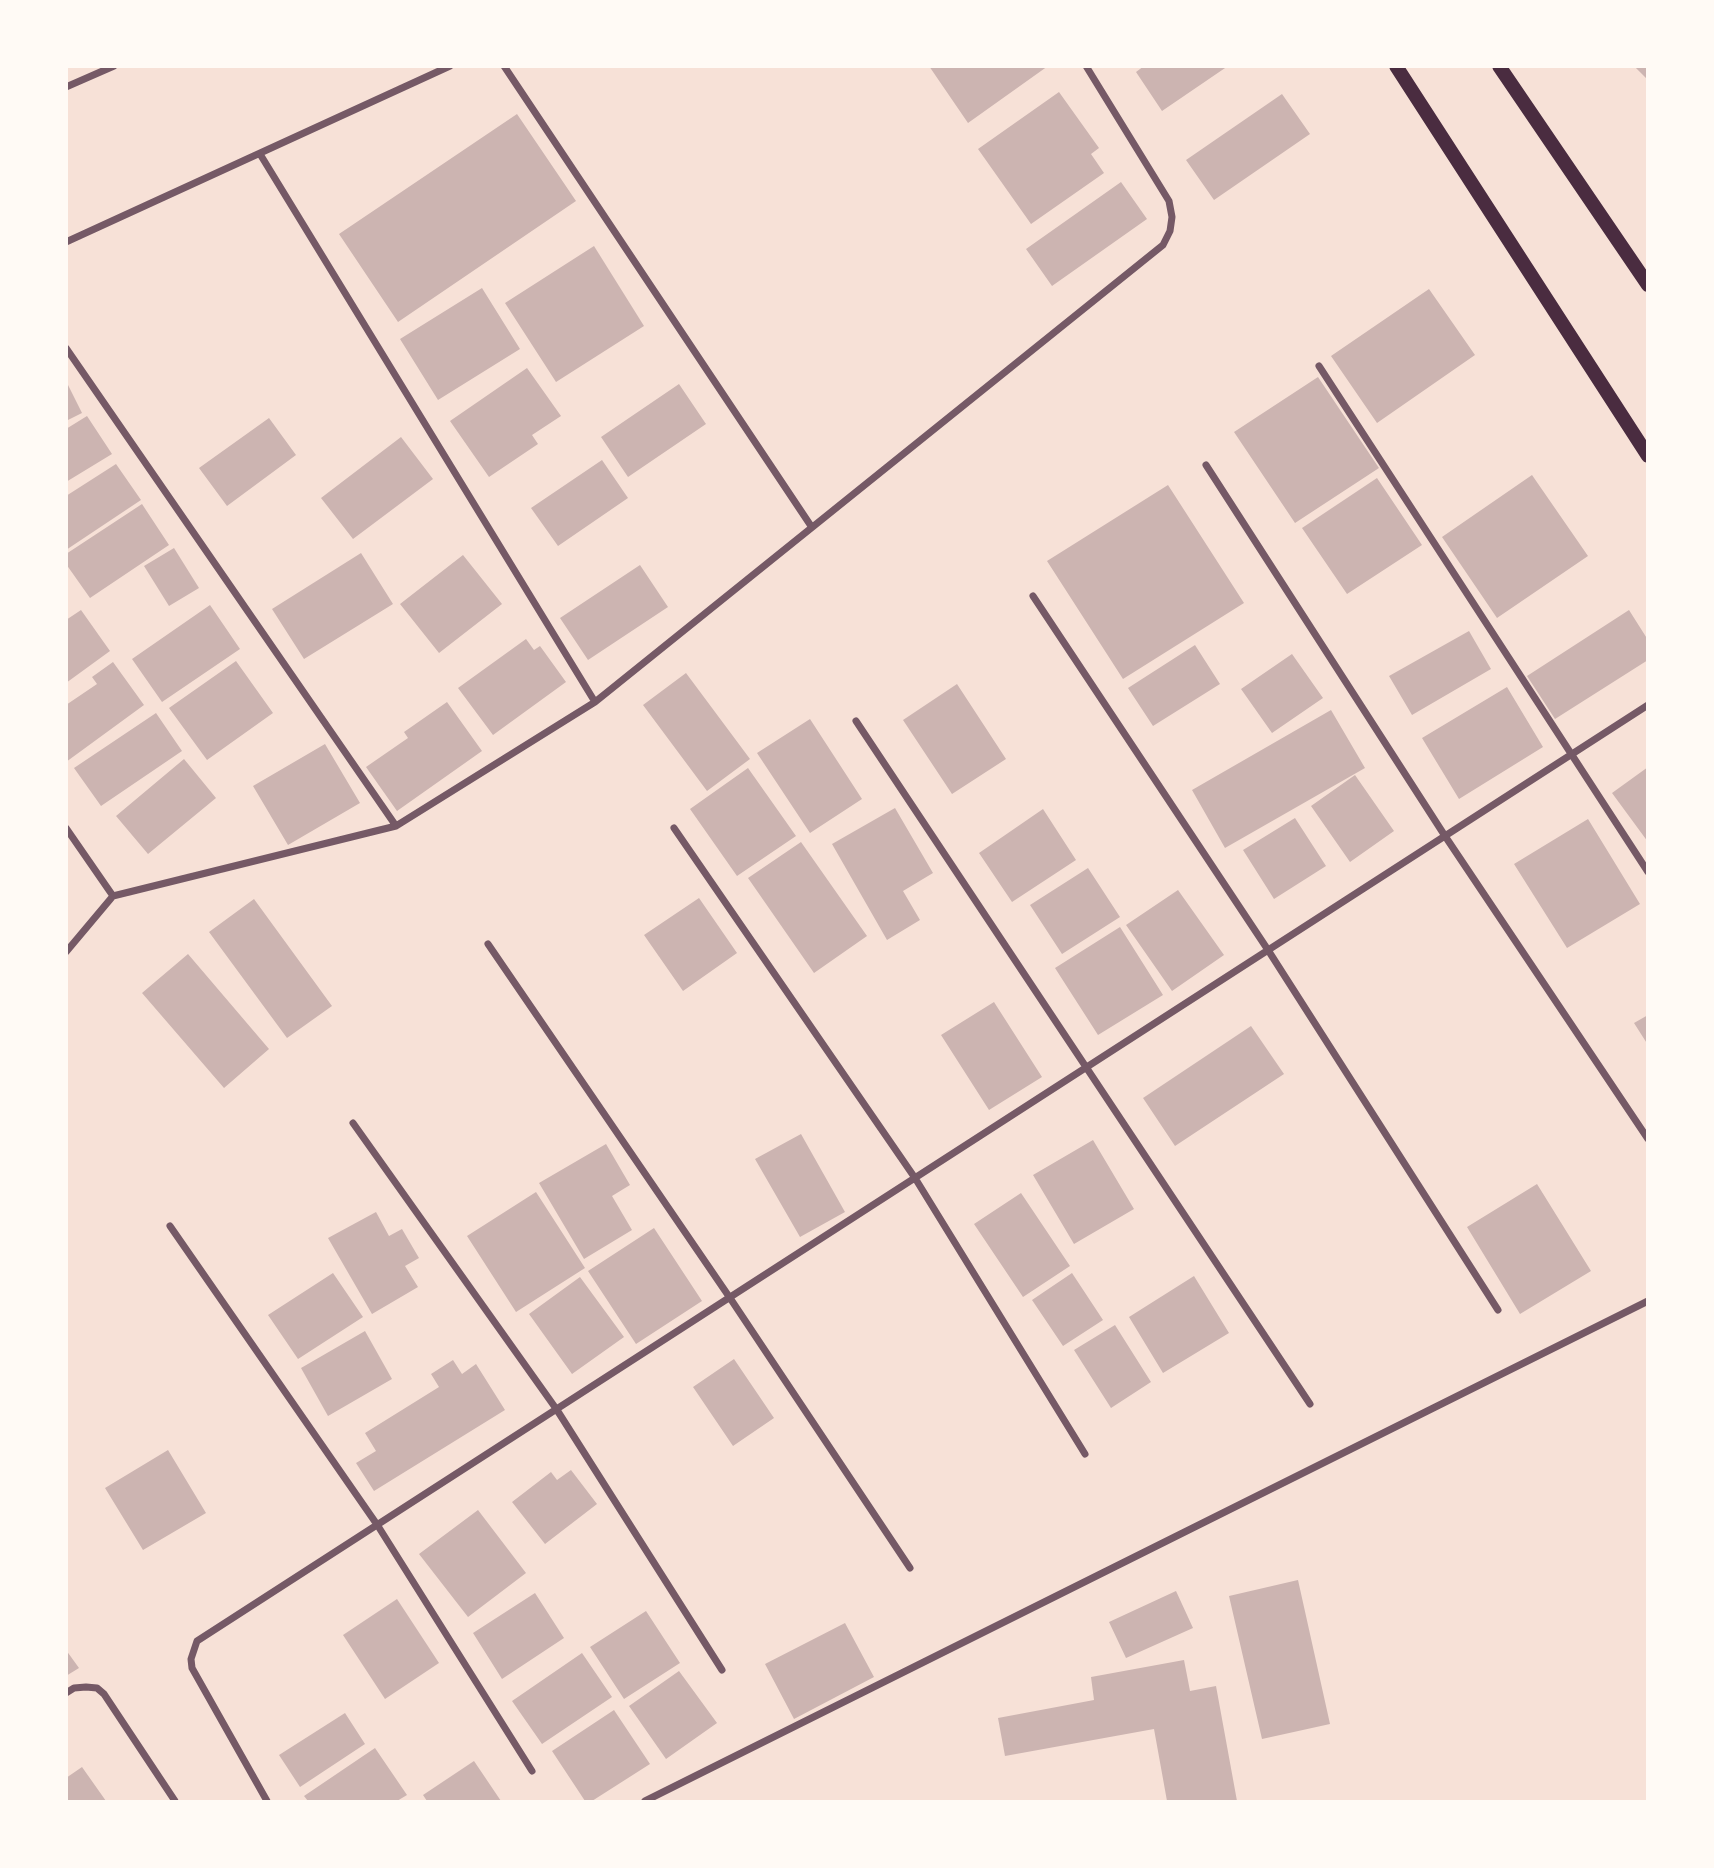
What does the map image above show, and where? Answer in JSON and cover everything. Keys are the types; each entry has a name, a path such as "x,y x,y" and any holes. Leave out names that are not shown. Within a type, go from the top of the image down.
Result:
{"main road":[{"path":"1396,66 1647,456"},
{"path":"1499,66 1647,285"}],"street":[{"path":"66,87 114,66"},
{"path":"66,242 450,66"},
{"path":"504,66 811,526"},
{"path":"66,952 113,896 396,826 595,702 1163,245 1170,231 1169,201 1086,66"},
{"path":"260,153 595,702"},
{"path":"66,348 396,826"},
{"path":"1319,366 1647,872"},
{"path":"1206,465 1647,1139"},
{"path":"1033,596 1268,950 1499,1310"},
{"path":"267,1801 192,1668 192,1651 197,1642 1647,705"},
{"path":"856,721 1310,1404"},
{"path":"66,828 113,896"},
{"path":"674,828 915,1178 1085,1454"},
{"path":"488,944 730,1298 910,1568"},
{"path":"353,1123 557,1410 722,1670"},
{"path":"170,1226 378,1525 532,1771"},
{"path":"645,1801 1647,1301"},
{"path":"66,1693 74,1688 86,1687 97,1688 104,1694 176,1801"}],"building":[{"path":"929,66 1048,66 968,123"},
{"path":"1144,66 1228,66 1162,111 1136,72"},
{"path":"1634,66 1648,66 1648,77 1646,78"},
{"path":"1059,92 1099,148 1091,154 1104,173 1031,224 978,149"},
{"path":"1282,94 1310,134 1214,200 1186,160"},
{"path":"517,114 576,201 398,322 339,234"},
{"path":"1121,182 1147,219 1052,286 1026,249"},
{"path":"594,246 644,326 556,382 505,303"},
{"path":"482,288 520,349 438,400 400,339"},
{"path":"1429,289 1475,355 1377,423 1331,356"},
{"path":"527,368 561,416 532,435 538,444 489,477 450,421"},
{"path":"1318,377 1379,468 1295,523 1234,432"},
{"path":"66,381 82,413 66,421"},
{"path":"679,384 706,424 628,477 601,437"},
{"path":"87,416 112,454 66,482 66,429"},
{"path":"269,418 296,455 227,506 199,468"},
{"path":"401,437 433,479 353,539 321,498"},
{"path":"602,460 628,498 558,546 531,508"},
{"path":"116,464 141,500 66,550 66,496"},
{"path":"1532,475 1588,556 1497,618 1442,537"},
{"path":"1377,478 1422,545 1347,594 1302,528"},
{"path":"1168,485 1244,603 1123,679 1047,561"},
{"path":"142,504 169,545 90,598 66,564 66,554"},
{"path":"174,548 199,588 169,606 144,566"},
{"path":"361,553 393,604 304,659 272,609"},
{"path":"463,555 502,604 439,653 400,604"},
{"path":"640,565 668,607 588,660 560,618"},
{"path":"210,605 240,649 162,702 132,659"},
{"path":"81,610 110,651 66,683 66,620"},
{"path":"1629,610 1648,640 1648,660 1555,719 1527,676"},
{"path":"1469,631 1491,669 1412,715 1389,676"},
{"path":"526,639 534,650 540,646 566,682 493,735 458,688"},
{"path":"1195,645 1220,684 1153,726 1128,688"},
{"path":"1292,654 1323,698 1272,733 1241,689"},
{"path":"236,661 273,713 207,760 169,708"},
{"path":"113,662 144,705 66,762 66,705 97,684 92,677"},
{"path":"686,673 750,759 707,791 643,705"},
{"path":"957,684 1006,759 952,794 903,720"},
{"path":"1507,687 1543,747 1459,799 1422,738"},
{"path":"447,702 482,751 397,811 366,767 408,738 404,732"},
{"path":"1331,710 1365,768 1225,848 1192,790"},
{"path":"156,713 182,751 101,806 74,768"},
{"path":"810,719 862,799 810,833 757,753"},
{"path":"325,744 360,803 288,845 253,786"},
{"path":"184,759 216,798 148,854 116,816"},
{"path":"1648,767 1648,842 1612,793"},
{"path":"748,768 796,836 737,876 690,809"},
{"path":"1355,775 1394,831 1350,862 1311,806"},
{"path":"895,808 933,873 903,891 920,920 887,940 832,844"},
{"path":"1043,809 1076,860 1012,902 979,853"},
{"path":"1295,818 1326,866 1274,899 1243,850"},
{"path":"1588,819 1640,904 1567,948 1514,864"},
{"path":"801,842 867,936 814,973 748,878"},
{"path":"1088,868 1120,917 1062,954 1030,905"},
{"path":"1178,890 1224,955 1172,991 1126,925"},
{"path":"699,898 737,953 683,991 644,935"},
{"path":"254,899 332,1006 287,1038 209,932"},
{"path":"1120,927 1163,995 1098,1035 1055,968"},
{"path":"188,954 269,1049 224,1088 142,993"},
{"path":"994,1002 1042,1077 989,1110 941,1035"},
{"path":"1648,1015 1648,1045 1634,1023"},
{"path":"1251,1026 1284,1074 1175,1146 1143,1098"},
{"path":"801,1134 845,1212 800,1237 755,1159"},
{"path":"1093,1140 1134,1209 1074,1244 1033,1175"},
{"path":"606,1144 630,1185 612,1196 632,1230 584,1259 539,1183"},
{"path":"1537,1184 1591,1271 1520,1314 1467,1227"},
{"path":"536,1192 585,1268 516,1312 467,1236"},
{"path":"1021,1193 1070,1266 1023,1297 974,1224"},
{"path":"376,1212 389,1236 402,1229 419,1258 405,1266 418,1287 372,1314 328,1238"},
{"path":"654,1228 702,1301 636,1344 588,1271"},
{"path":"333,1273 363,1317 298,1359 268,1315"},
{"path":"1072,1273 1103,1320 1063,1346 1032,1300"},
{"path":"1194,1276 1229,1333 1163,1373 1129,1317"},
{"path":"580,1277 624,1337 572,1374 529,1314"},
{"path":"1115,1325 1151,1382 1111,1408 1074,1350"},
{"path":"365,1331 392,1379 328,1416 301,1368"},
{"path":"734,1359 774,1418 733,1446 693,1387"},
{"path":"453,1360 462,1374 476,1364 505,1410 374,1491 356,1463 376,1451 365,1433 439,1387 431,1374"},
{"path":"168,1450 206,1513 143,1550 105,1488"},
{"path":"571,1470 597,1504 545,1544 512,1502 551,1472 557,1480"},
{"path":"478,1510 526,1573 468,1617 419,1554"},
{"path":"1298,1580 1330,1724 1262,1739 1229,1596"},
{"path":"1176,1591 1193,1628 1126,1658 1109,1622"},
{"path":"535,1593 564,1638 502,1679 473,1633"},
{"path":"397,1599 439,1663 385,1699 343,1635"},
{"path":"646,1611 680,1663 624,1699 590,1647"},
{"path":"845,1623 874,1677 794,1719 765,1664"},
{"path":"66,1650 79,1668 66,1676"},
{"path":"582,1653 612,1697 542,1744 512,1701"},
{"path":"1184,1660 1190,1691 1216,1686 1237,1801 1167,1801 1154,1729 1005,1756 998,1718 1094,1700 1091,1677"},
{"path":"679,1671 717,1723 666,1759 629,1706"},
{"path":"614,1710 650,1764 592,1801 585,1801 552,1751"},
{"path":"345,1713 365,1744 300,1787 279,1755"},
{"path":"375,1748 407,1795 397,1801 308,1801 304,1796"},
{"path":"474,1761 501,1801 427,1801 423,1795"},
{"path":"82,1767 106,1801 66,1801 66,1778"}]}
